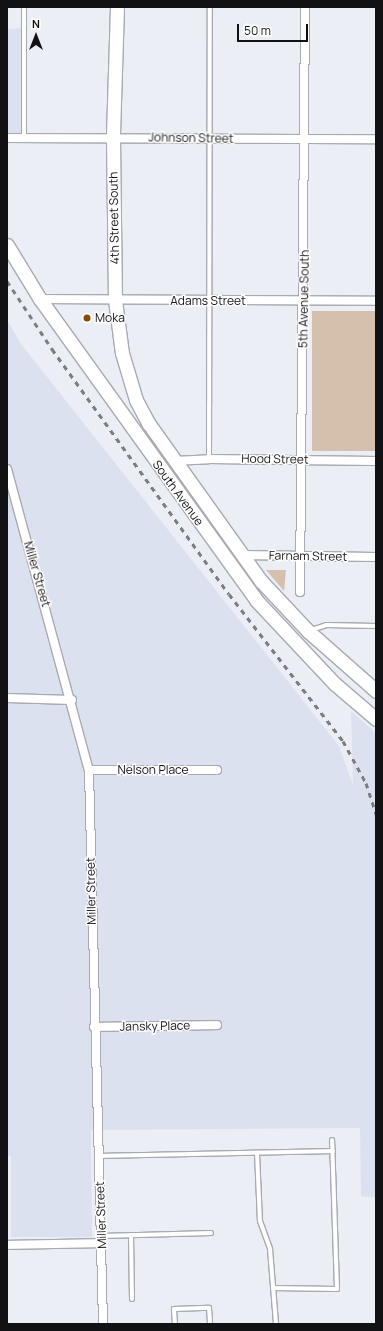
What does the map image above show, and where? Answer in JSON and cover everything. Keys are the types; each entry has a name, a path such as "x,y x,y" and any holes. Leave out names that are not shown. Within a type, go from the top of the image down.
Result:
{"highway":[{"name":"4th Street South","path":"117,7 113,136 115,300 127,374 149,424"},
{"name":"South Avenue","path":"7,245 40,299 256,600 335,684 376,719"},
{"name":"South Avenue","path":"149,424 240,556 308,631 376,691"}],"street":[{"name":"5th Avenue South","path":"300,592 300,460 304,301 305,7"},
{"name":"Johnson Street","path":"7,138 113,136 304,140 376,139"},
{"name":"Adams Street","path":"40,299 376,301"},
{"name":"Hood Street","path":"174,461 209,459 376,461"},
{"name":"Miller Street","path":"7,469 72,700 89,770 94,1027 102,1240 103,1324"},
{"name":"Farnam Street","path":"240,556 376,557"},
{"path":"7,698 72,700"},
{"name":"Nelson Place","path":"89,770 217,770"},
{"name":"Jansky Place","path":"94,1027 216,1025"},
{"path":"7,1245 102,1240"}],"lane":[{"path":"24,7 24,138"},
{"path":"209,459 210,301 208,138 210,7"},
{"path":"308,631 326,625 376,626"},
{"path":"273,1288 337,1289 332,1140"},
{"path":"99,1156 333,1151"},
{"path":"257,1153 260,1221 270,1249 276,1324"},
{"path":"102,1240 131,1235 211,1233"},
{"path":"131,1235 132,1300"},
{"path":"175,1324 174,1309 209,1308 210,1324"}],"shaded area":[{"path":"24,28 24,138 7,138 7,29"},
{"path":"312,311 376,311 376,451 312,451"},
{"path":"7,320 21,344 339,746 353,785 351,711 376,733 376,1198 361,1196 360,1128 91,1130 92,1237 11,1237 11,1156 7,1156"},
{"path":"266,570 286,570 284,591"}],"railway":[{"path":"7,281 52,349 229,594 343,741 366,783 376,814"}],"place":[{"name":"Moka","path":"87,318"}]}
